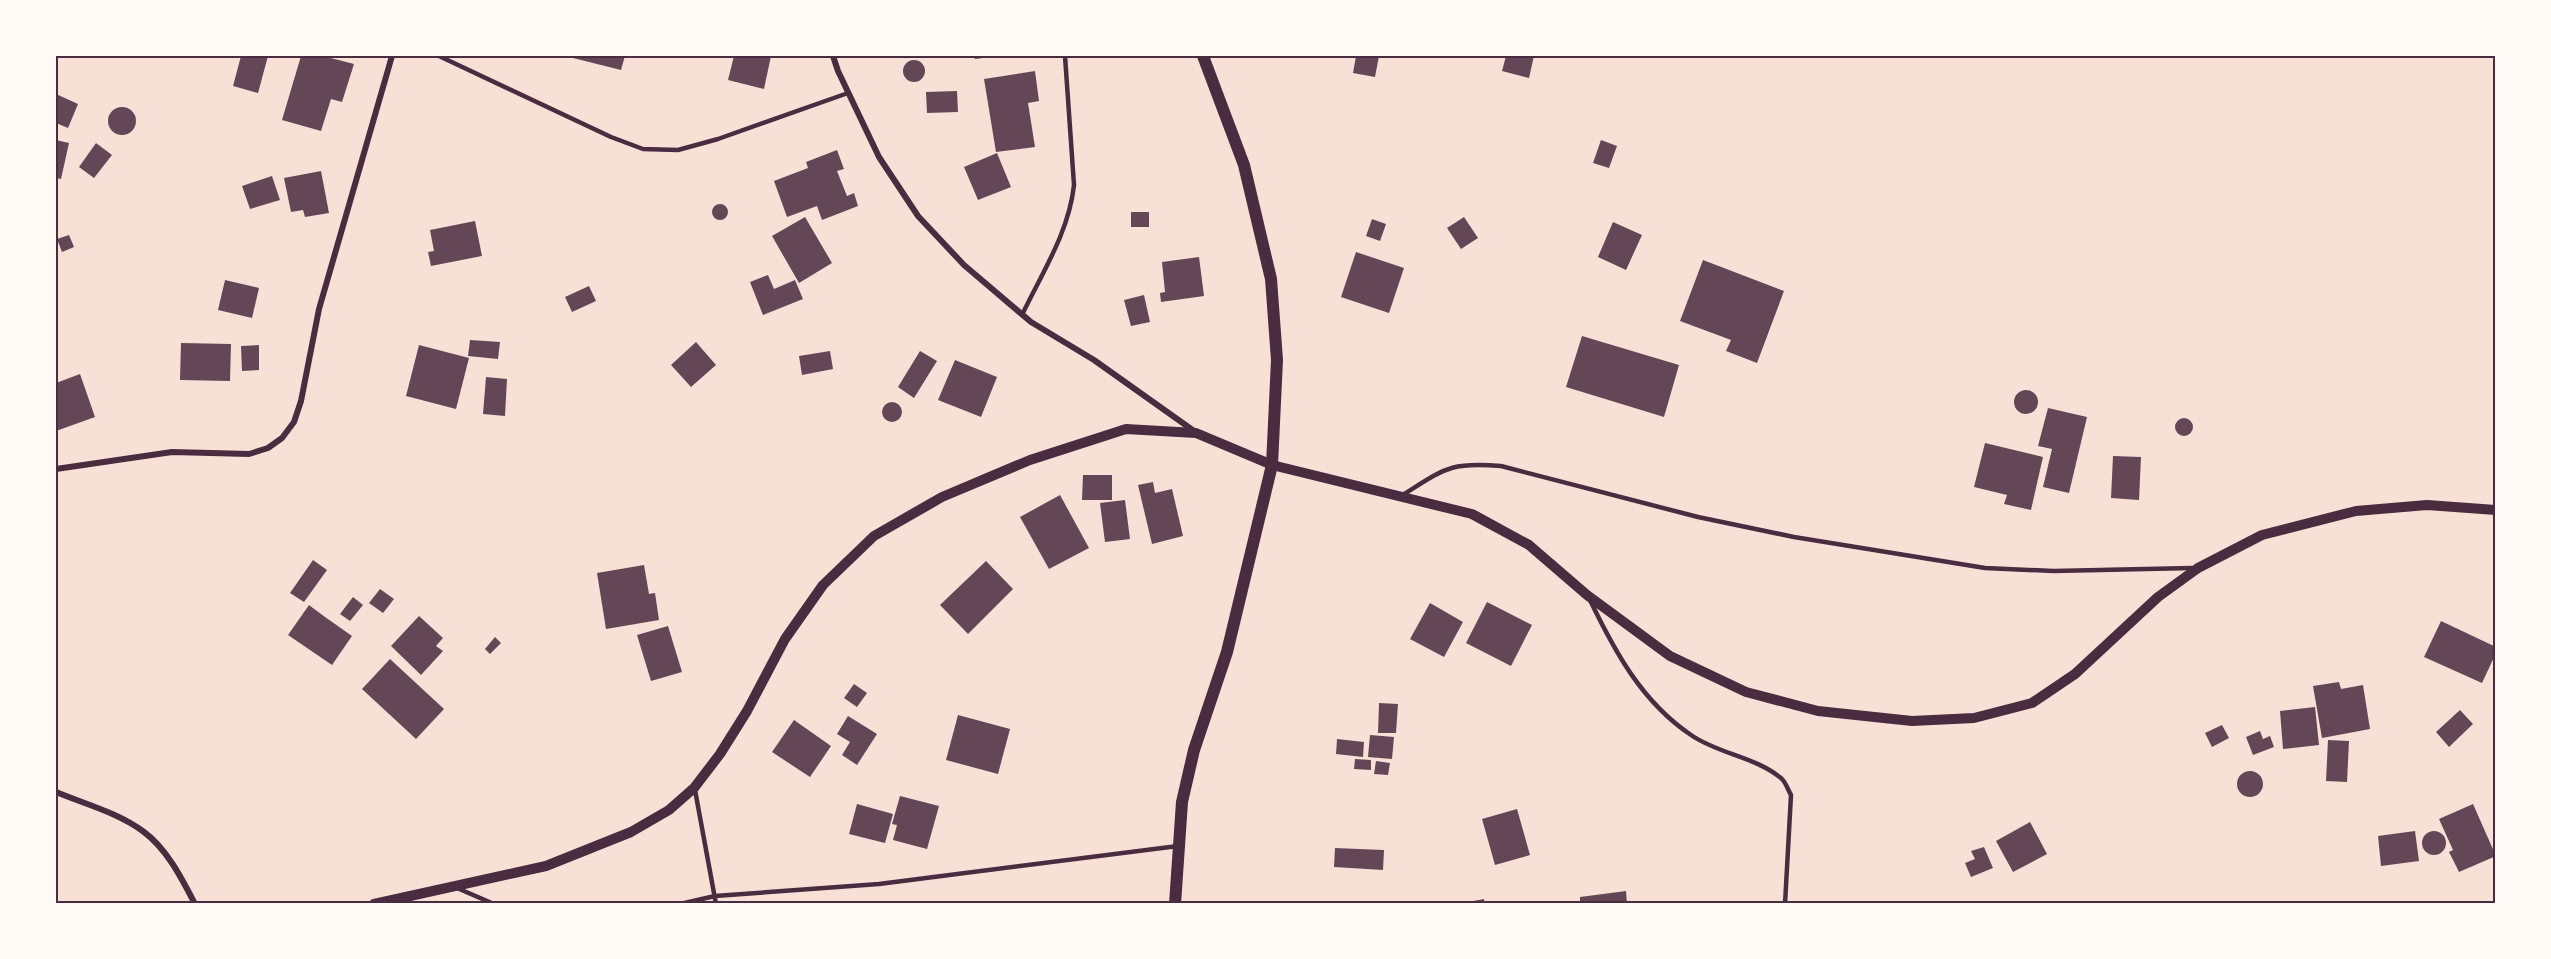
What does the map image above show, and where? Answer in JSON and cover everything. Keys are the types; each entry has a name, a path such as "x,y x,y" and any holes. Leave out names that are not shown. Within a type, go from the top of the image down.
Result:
{"main road":[{"path":"1175,903 1182,802 1194,750 1227,652 1272,465 1277,360 1271,279 1244,165 1203,56"}],"street":[{"path":"56,469 172,452 249,454 268,448 282,438 294,422 301,401 319,309 392,56"},
{"path":"833,56 879,157 918,216 964,265 1022,315 1094,360 1196,433 1272,465 1472,514 1530,545 1587,595 1670,656 1746,692 1818,711 1912,721 1974,718 2032,703 2040,698 2075,674 2158,597 2198,568 2262,535 2356,511 2427,506 2496,510"},
{"path":"374,903 546,866 631,832 669,810 694,788 720,754 747,711 785,639 824,585 874,536 953,492 1030,460 1126,429 1196,433"},
{"path":"56,792 114,816 145,833 166,856 195,903"}],"lane":[{"path":"439,56 611,137 643,149 678,150 848,93"},
{"path":"1022,315 1064,230 1072,205 1074,185 1065,56"},
{"path":"1402,496 1447,468 1469,464 1501,466 1698,517 1784,535 1985,568 2054,572 2198,568"},
{"path":"1587,595 1609,640 1631,676 1659,710 1692,736 1767,769 1783,780 1791,795 1785,903"},
{"path":"694,788 716,903"},
{"path":"680,903 715,896 879,884 1178,846"},
{"path":"454,887 494,903"}],"building":[{"path":"241,56 268,56 258,93 233,86"},
{"path":"301,56 323,56 354,64 342,102 331,99 321,131 282,120"},
{"path":"574,56 625,56 621,70 573,58"},
{"path":"734,56 771,56 764,89 728,80"},
{"path":"974,56 992,56 992,57 975,59"},
{"path":"1356,56 1379,56 1375,77 1353,73"},
{"path":"1506,56 1534,56 1529,78 1502,71"},
{"path":"910,60 918,60 925,67 925,75 918,82 910,82 903,75 903,67"},
{"path":"1035,71 1039,101 1028,103 1035,147 996,152 984,79"},
{"path":"957,91 958,112 927,113 926,92"},
{"path":"56,94 78,104 68,128 56,123"},
{"path":"122,107 132,111 136,121 132,131 122,135 112,131 108,121 112,111"},
{"path":"56,140 69,143 61,179 56,178"},
{"path":"1601,140 1617,146 1609,168 1593,163"},
{"path":"96,143 112,155 94,178 79,167"},
{"path":"837,150 844,169 837,171 847,196 854,193 858,206 822,220 817,206 787,217 774,181 808,168 806,162"},
{"path":"997,153 1011,187 978,200 964,167"},
{"path":"321,171 329,213 305,217 303,210 291,212 284,178"},
{"path":"272,176 280,200 250,209 242,186"},
{"path":"720,204 726,206 728,212 726,218 720,220 714,218 712,212 714,206"},
{"path":"1131,212 1149,212 1149,227 1131,227"},
{"path":"805,217 832,263 799,283 772,236"},
{"path":"1464,217 1478,238 1461,249 1447,228"},
{"path":"1372,219 1386,224 1380,241 1366,236"},
{"path":"475,221 482,256 431,266 428,252 434,251 430,230"},
{"path":"1613,222 1642,235 1626,270 1598,257"},
{"path":"69,235 74,247 62,252 57,239"},
{"path":"1356,252 1404,268 1389,313 1341,297"},
{"path":"1199,257 1204,296 1161,302 1160,293 1165,292 1162,262"},
{"path":"1703,260 1784,291 1757,363 1726,351 1731,340 1680,321"},
{"path":"768,275 774,289 795,280 803,299 763,315 750,282"},
{"path":"225,280 259,288 252,318 218,310"},
{"path":"589,286 596,301 572,312 565,297"},
{"path":"1144,295 1150,322 1131,326 1124,300"},
{"path":"1582,336 1679,365 1664,417 1566,387"},
{"path":"470,340 500,342 498,359 468,356"},
{"path":"696,342 716,365 691,387 671,365"},
{"path":"181,343 231,344 230,381 180,380"},
{"path":"259,345 259,370 242,371 241,346"},
{"path":"419,345 469,358 456,409 406,396"},
{"path":"830,351 833,369 802,375 799,356"},
{"path":"920,351 937,361 914,398 898,387"},
{"path":"955,360 997,377 981,417 938,400"},
{"path":"80,374 95,417 56,431 56,383"},
{"path":"486,377 507,379 505,416 483,414"},
{"path":"2026,390 2031,391 2037,397 2037,407 2031,413 2026,414 2021,413 2015,407 2014,402 2015,397 2021,391"},
{"path":"892,402 899,405 902,412 899,419 892,422 885,419 882,412 885,405"},
{"path":"2048,408 2087,417 2069,493 2043,487 2052,449 2038,446"},
{"path":"2180,418 2188,418 2193,423 2191,434 2180,436 2175,431 2175,423"},
{"path":"1985,443 2043,457 2031,510 2004,504 2007,495 1974,487"},
{"path":"2113,456 2141,457 2139,500 2111,498"},
{"path":"1083,475 1112,475 1112,500 1082,500"},
{"path":"1153,482 1155,493 1172,489 1183,536 1152,544 1138,485"},
{"path":"1060,495 1089,548 1049,569 1020,517"},
{"path":"1125,500 1130,539 1105,542 1100,503"},
{"path":"313,560 327,570 304,602 290,593"},
{"path":"986,561 1013,589 968,634 940,605"},
{"path":"644,565 649,594 655,593 659,620 606,629 597,573"},
{"path":"380,589 394,599 383,613 369,603"},
{"path":"353,597 363,605 350,621 340,614"},
{"path":"1487,602 1532,625 1511,666 1466,643"},
{"path":"1430,603 1463,622 1444,657 1410,639"},
{"path":"309,605 352,636 332,665 288,635"},
{"path":"419,616 443,638 436,646 443,651 421,675 391,646"},
{"path":"2441,621 2496,647 2496,653 2482,683 2424,657"},
{"path":"668,626 682,672 651,681 637,635"},
{"path":"495,637 501,643 490,654 485,649"},
{"path":"390,659 444,709 416,739 362,689"},
{"path":"2339,682 2341,689 2363,685 2370,729 2322,738 2313,686"},
{"path":"854,684 867,693 857,707 844,698"},
{"path":"1379,703 1398,704 1396,733 1378,733"},
{"path":"2315,707 2319,745 2283,749 2280,711"},
{"path":"2460,710 2473,724 2449,747 2436,732"},
{"path":"958,715 1010,729 998,774 946,760"},
{"path":"848,716 877,734 857,765 842,755 850,742 837,734"},
{"path":"794,720 831,746 810,777 772,752"},
{"path":"2222,725 2229,738 2212,747 2205,733"},
{"path":"2260,731 2263,739 2270,736 2274,747 2253,755 2246,737"},
{"path":"1370,735 1394,737 1392,759 1368,757"},
{"path":"1337,739 1364,742 1363,757 1336,754"},
{"path":"2328,740 2349,741 2347,782 2326,781"},
{"path":"1355,759 1371,760 1371,770 1354,769"},
{"path":"1376,761 1390,763 1388,775 1374,774"},
{"path":"2250,771 2259,775 2263,784 2259,793 2250,797 2241,793 2237,784 2241,775"},
{"path":"900,796 939,806 927,849 893,840 897,825 892,824"},
{"path":"857,804 893,814 885,843 849,834"},
{"path":"2473,804 2496,856 2459,872 2449,852 2453,850 2439,819"},
{"path":"1517,809 1530,855 1495,865 1482,819"},
{"path":"2030,822 2047,854 2013,872 1996,841"},
{"path":"2415,831 2419,861 2381,866 2378,836"},
{"path":"2434,831 2443,834 2446,843 2443,852 2434,855 2425,852 2422,843 2425,834"},
{"path":"1984,847 1993,868 1971,877 1965,863 1975,859 1971,851"},
{"path":"1335,848 1384,850 1383,870 1334,867"},
{"path":"1626,891 1627,904 1580,904 1580,897"},
{"path":"1484,899 1485,904 1468,904 1468,902"}]}
